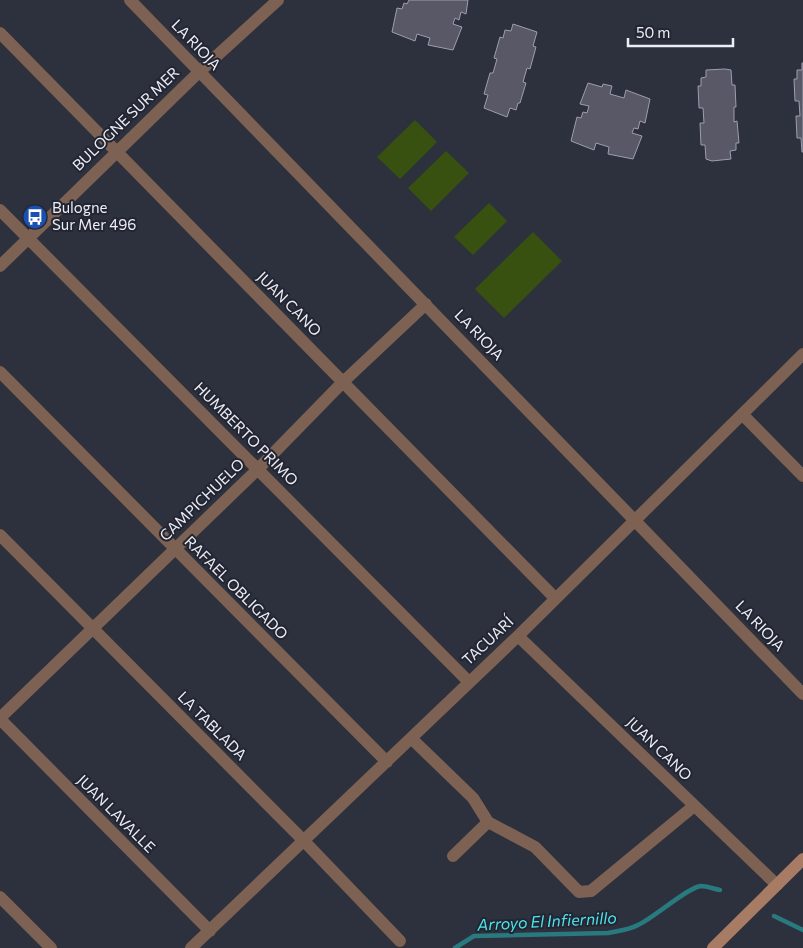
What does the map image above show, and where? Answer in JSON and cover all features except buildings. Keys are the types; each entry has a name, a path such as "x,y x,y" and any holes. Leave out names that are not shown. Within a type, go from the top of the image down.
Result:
{"main road":[{"path":"713,948 803,859"}],"street":[{"name":"LA RIOJA","path":"130,0 803,694"},
{"name":"BULOGNE SUR MER","path":"0,266 27,237 199,72 278,0"},
{"name":"JUAN CANO","path":"0,33 555,598"},
{"name":"HUMBERTO PRIMO","path":"0,210 468,681"},
{"name":"CAMPICHUELO","path":"0,718 258,469 343,382 426,304"},
{"name":"TACUARÍ","path":"191,948 303,840 412,739 468,681 518,636 803,354"},
{"name":"RAFAEL OBLIGADO","path":"0,372 387,762"},
{"path":"742,414 803,476"},
{"name":"LA TABLADA","path":"0,535 303,840 400,941"},
{"name":"JUAN CANO","path":"518,636 777,885"},
{"name":"JUAN LAVALLE","path":"0,718 210,931"},
{"path":"412,739 473,798 488,822 535,846 572,886 585,892 591,891 694,806"},
{"path":"453,856 488,822"},
{"path":"0,897 51,948"}],"green space":[{"path":"415,120 437,142 400,179 377,157"},
{"path":"446,151 469,173 431,211 408,188"},
{"path":"489,203 507,221 473,255 454,237"},
{"path":"533,232 562,261 504,318 475,289"}],"waterway":[{"name":"Arroyo El Infiernillo","path":"455,948 474,936 608,933 623,930 635,927 695,888 703,886 720,890"},
{"name":"Arroyo El Infiernillo","path":"774,916 803,930"}],"place":[{"name":"Bulogne Sur Mer 496","path":"35,217"}]}
